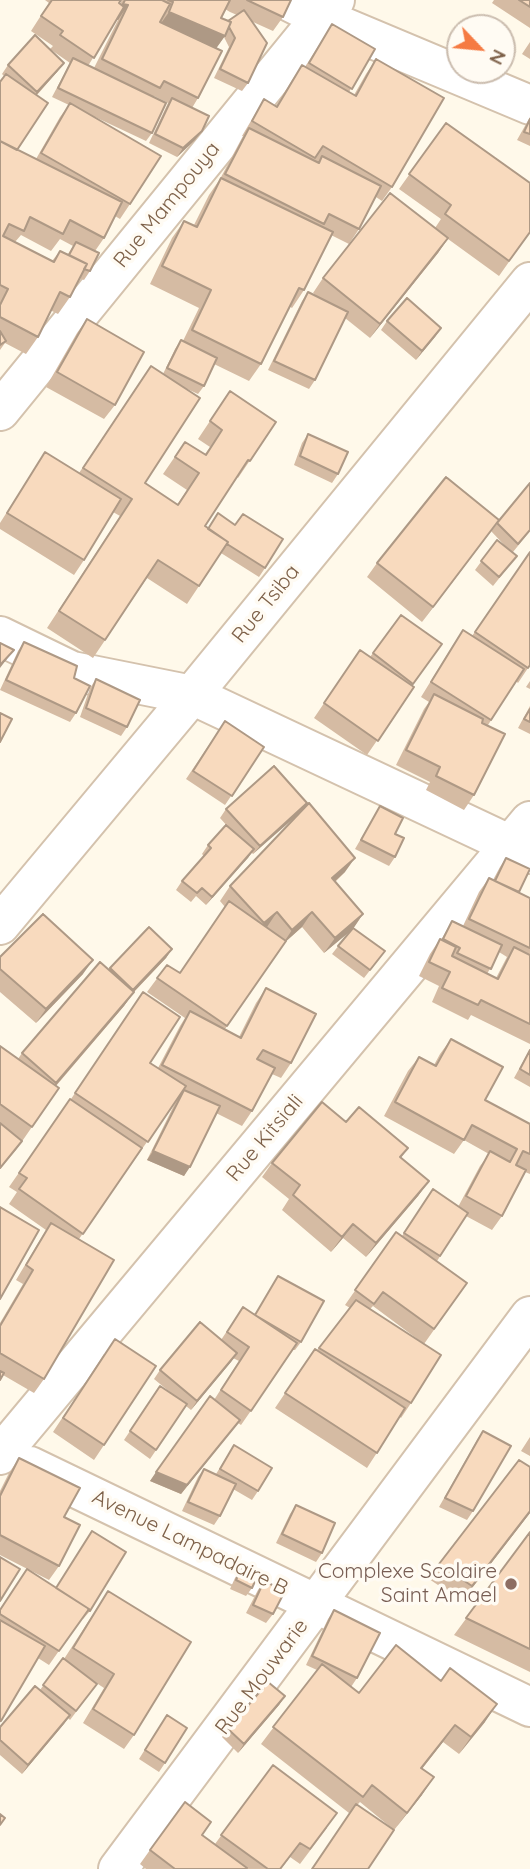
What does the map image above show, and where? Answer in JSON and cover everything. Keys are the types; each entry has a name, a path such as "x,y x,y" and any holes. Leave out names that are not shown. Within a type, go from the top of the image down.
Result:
{"street":[{"path":"286,0 327,9 530,105"},
{"name":"Rue Mampouya","path":"0,411 327,9"},
{"name":"Rue Tsiba","path":"0,925 530,282"},
{"path":"0,636 72,671 192,695 524,840"},
{"name":"Rue Kitsiali","path":"1,1453 524,840"},
{"name":"Rue Mouwarie","path":"118,1869 530,1316"},
{"name":"Avenue Lampadaire B","path":"1,1453 530,1707"}],"building":[{"path":"52,0 121,0 119,3 124,7 94,58 60,35 63,31 41,16"},
{"path":"125,0 162,0 170,4 160,22 222,51 198,98 164,81 160,88 102,59 128,5 123,4"},
{"path":"168,0 230,0 221,18 231,22 225,36 169,12 173,2"},
{"path":"247,0 291,0 283,17"},
{"path":"519,0 530,0 530,7"},
{"path":"244,10 267,43 248,83 220,69 235,38 229,27 231,22 228,21"},
{"path":"332,24 375,49 352,89 309,63"},
{"path":"35,35 64,63 37,92 8,65"},
{"path":"73,58 166,103 152,133 58,88"},
{"path":"376,59 444,98 392,187 323,146 315,158 252,121 264,99 277,107 302,65 356,96"},
{"path":"6,74 48,103 17,150 0,141 0,82"},
{"path":"172,98 209,116 202,131 183,148 155,134"},
{"path":"70,103 161,156 130,204 41,153"},
{"path":"530,119 530,134 524,132"},
{"path":"446,123 530,183 530,232 509,261 445,214 451,205 409,174"},
{"path":"249,128 319,163 322,156 381,186 359,229 329,214 324,224 225,174"},
{"path":"0,141 122,202 104,238 70,220 63,234 30,217 24,231 9,224 3,236 54,262 60,251 87,264 70,297 60,292 38,337 0,317 0,305 8,289 0,285"},
{"path":"221,178 333,232 304,290 299,288 261,364 192,330 211,290 162,266 184,221 197,227"},
{"path":"390,193 448,238 380,324 323,278"},
{"path":"76,242 99,253 90,271 84,269 87,264 69,255"},
{"path":"308,292 348,312 315,380 274,361"},
{"path":"407,298 441,328 422,351 387,321"},
{"path":"87,319 144,352 115,405 57,372"},
{"path":"0,331 6,341 0,345"},
{"path":"181,340 217,358 204,386 167,368"},
{"path":"151,366 200,398 145,483 178,505 199,473 175,457 185,442 206,455 222,430 210,421 230,391 276,422 205,526 228,542 199,586 158,560 105,640 59,611 132,499 83,468"},
{"path":"308,434 348,452 338,474 300,456"},
{"path":"45,452 121,499 84,560 7,513"},
{"path":"446,477 499,520 433,607 377,563"},
{"path":"530,483 530,530 518,544 497,523"},
{"path":"218,513 235,525 243,514 283,539 265,568 208,529"},
{"path":"497,540 517,556 499,577 481,561"},
{"path":"530,552 530,665 528,668 475,632"},
{"path":"401,615 442,644 413,684 373,653"},
{"path":"463,630 524,669 491,720 431,682"},
{"path":"24,642 77,666 74,678 90,686 76,713 6,680"},
{"path":"0,643 14,650 0,665"},
{"path":"360,650 414,687 378,741 324,703"},
{"path":"96,679 140,700 127,727 86,708"},
{"path":"434,694 483,719 482,723 505,734 474,795 436,776 440,767 406,750"},
{"path":"530,709 530,722 524,719"},
{"path":"0,713 12,719 0,742"},
{"path":"225,721 264,747 232,796 193,771"},
{"path":"274,766 307,803 260,846 226,809"},
{"path":"309,803 355,858 332,878 363,914 335,938 312,912 292,930 277,912 264,923 230,886"},
{"path":"380,806 403,818 395,834 404,838 395,857 361,840"},
{"path":"226,825 254,849 212,897 202,888 197,893 182,881 211,848 208,845"},
{"path":"506,858 530,869 519,892 495,881"},
{"path":"489,878 530,898 530,948 469,919"},
{"path":"229,901 286,941 227,1026 157,978 167,965 180,973"},
{"path":"43,914 93,960 46,1009 0,969 0,957"},
{"path":"452,921 502,945 491,969 457,953 460,948 443,939"},
{"path":"149,927 172,949 133,990 110,968"},
{"path":"353,928 385,951 370,970 338,946"},
{"path":"440,939 456,947 452,956 498,979 514,947 530,955 530,1024 481,1000 478,1005 442,988 450,972 429,962"},
{"path":"100,962 134,992 56,1083 22,1053"},
{"path":"266,988 316,1014 291,1063 263,1050 257,1059 275,1068 252,1111 162,1065 190,1011 241,1038"},
{"path":"143,992 180,1017 150,1063 186,1086 148,1142 75,1093"},
{"path":"451,1039 503,1067 485,1100 530,1124 530,1154 523,1151 516,1165 526,1170 502,1216 466,1196 490,1151 510,1162 517,1149 472,1125 464,1140 395,1102 419,1057 436,1066"},
{"path":"0,1046 59,1088 32,1127 0,1104"},
{"path":"530,1050 530,1075 520,1069"},
{"path":"184,1090 220,1106 190,1167 153,1151"},
{"path":"70,1099 142,1148 83,1234 19,1189 27,1178 19,1173"},
{"path":"322,1102 346,1122 359,1107 408,1148 400,1157 429,1181 376,1243 353,1224 342,1237 293,1195 300,1185 272,1163"},
{"path":"0,1123 22,1141 0,1168"},
{"path":"433,1189 468,1213 440,1256 404,1233"},
{"path":"0,1207 39,1230 0,1299"},
{"path":"51,1223 114,1260 44,1379 0,1353 0,1326 33,1270 26,1265"},
{"path":"396,1232 467,1283 434,1329 383,1292 374,1304 355,1290"},
{"path":"278,1276 324,1301 301,1342 255,1315"},
{"path":"356,1300 441,1355 411,1403 319,1348"},
{"path":"243,1307 297,1343 251,1411 221,1390 249,1347 227,1332"},
{"path":"200,1322 237,1353 197,1401 160,1370"},
{"path":"115,1339 156,1366 104,1445 63,1418"},
{"path":"315,1349 405,1408 377,1453 285,1393"},
{"path":"160,1386 187,1404 156,1450 130,1431"},
{"path":"210,1396 240,1420 187,1485 156,1472"},
{"path":"483,1431 511,1446 473,1511 445,1498"},
{"path":"234,1445 272,1468 258,1491 220,1469"},
{"path":"19,1458 80,1488 64,1517 80,1525 59,1566 0,1535 0,1496"},
{"path":"519,1460 530,1467 530,1511 472,1586 439,1564"},
{"path":"204,1469 236,1484 220,1516 188,1502"},
{"path":"296,1505 335,1523 322,1553 282,1534"},
{"path":"92,1531 126,1552 90,1611 56,1588"},
{"name":"Complexe Scolaire Saint Amael","path":"530,1532 530,1649 466,1618"},
{"path":"0,1557 20,1569 0,1601"},
{"path":"27,1569 89,1609 59,1651 0,1614"},
{"path":"241,1569 257,1577 252,1588 236,1580"},
{"path":"264,1581 285,1591 273,1614 253,1605"},
{"path":"108,1591 191,1642 134,1735 93,1709 114,1674 73,1648"},
{"path":"334,1610 380,1633 357,1678 312,1656"},
{"path":"0,1620 45,1646 1,1721 0,1721"},
{"path":"396,1645 441,1681 450,1668 497,1704 471,1737 455,1725 421,1768 434,1777 407,1813 372,1785 363,1797 273,1727 322,1664 359,1693"},
{"path":"63,1658 97,1684 76,1711 43,1685"},
{"path":"268,1682 285,1696 244,1744 228,1729"},
{"path":"35,1686 70,1715 28,1765 0,1740 0,1727"},
{"path":"167,1715 187,1728 165,1763 145,1750"},
{"path":"273,1765 337,1813 310,1849 300,1843 280,1869 268,1869 221,1835"},
{"path":"185,1802 211,1822 202,1835 246,1869 175,1869 150,1850"},
{"path":"356,1804 394,1830 368,1869 312,1869"}],"place":[{"name":"Complexe Scolaire Saint Amael","path":"511,1584"}]}
